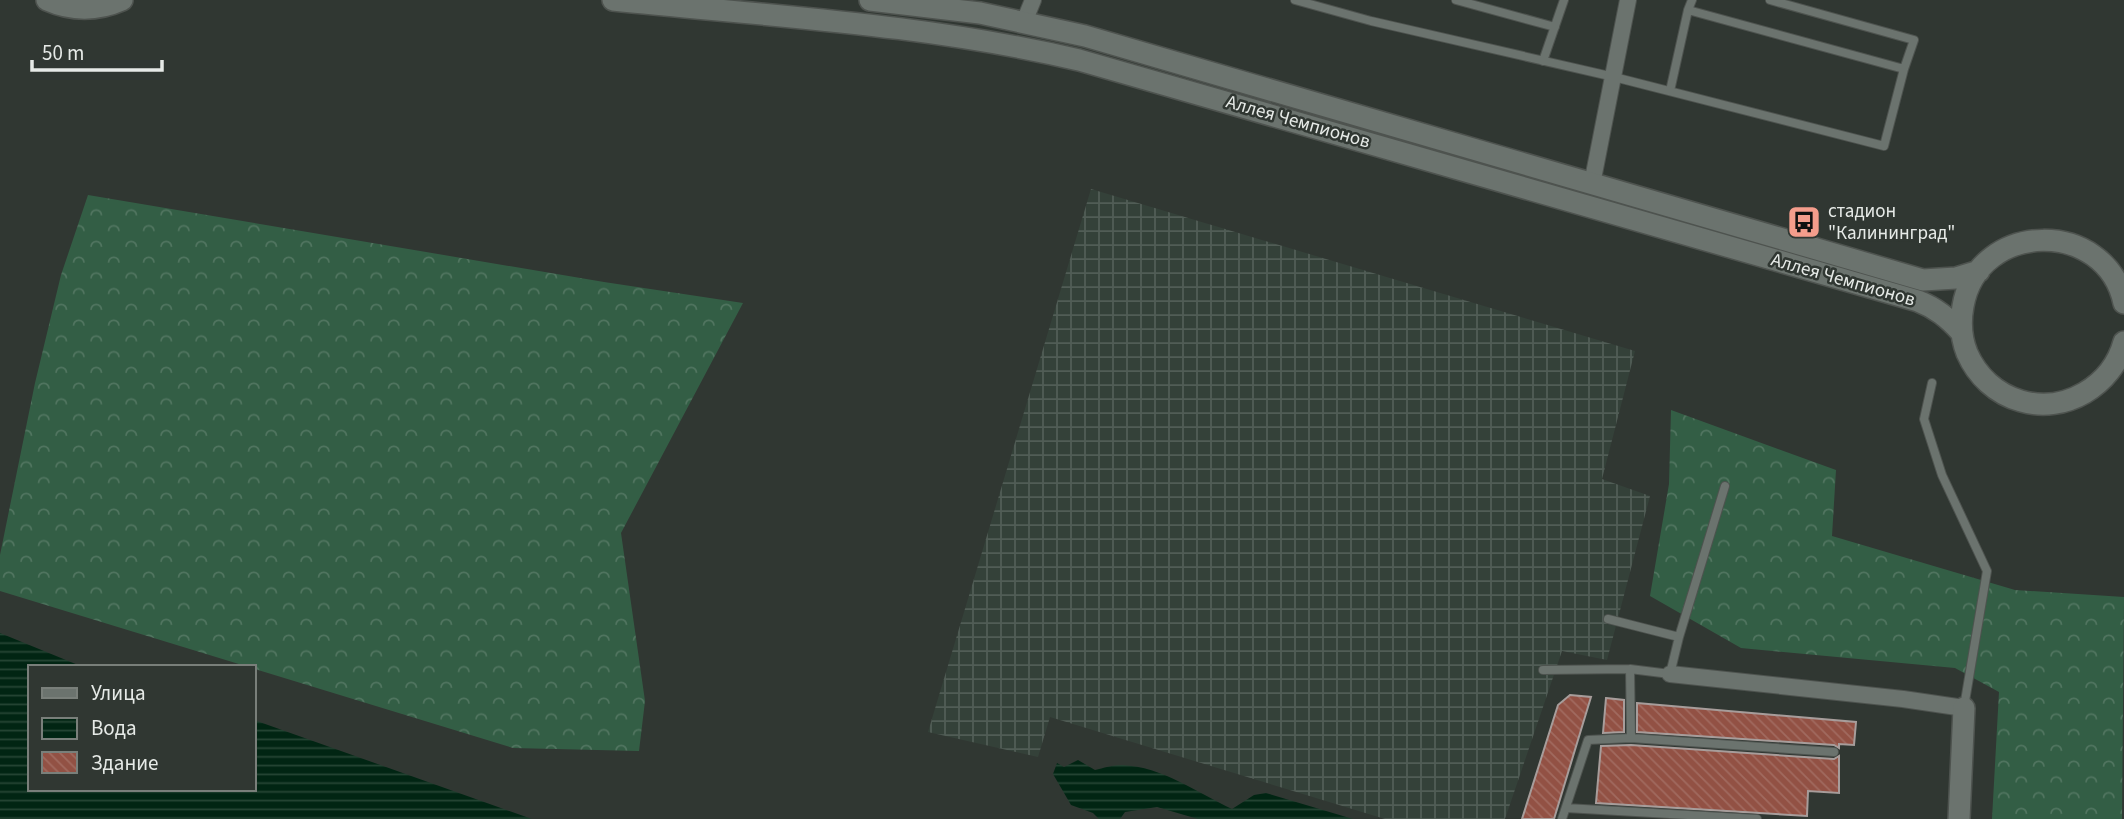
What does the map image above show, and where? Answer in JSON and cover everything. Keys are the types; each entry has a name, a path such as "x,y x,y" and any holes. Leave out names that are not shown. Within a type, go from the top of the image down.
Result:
{"main road":[{"path":"47,0 73,9 90,9 122,0"},
{"name":"Аллея Чемпионов","path":"613,0 927,33 1019,47 1079,60 1918,302 1945,315 1961,332"},
{"name":"Аллея Чемпионов","path":"870,0 942,8 1024,22 1108,43 1923,280 1956,278 1979,271"},
{"name":"Аллея Чемпионов","path":"2124,303 2116,282 2095,257 2067,243 2043,240 2018,243 1997,254 1979,271 1964,299 1961,332 1971,362 1992,387 2021,401 2053,404 2069,401 2091,390 2116,372 2117,360 2124,342"},
{"path":"1959,819 1964,708"}],"street":[{"path":"1024,22 1033,0"},
{"path":"1592,184 1614,77 1625,1"},
{"path":"1670,674 1964,708"}],"lane":[{"path":"1295,0 1884,146 1914,40 1770,0"},
{"path":"1456,0 1555,27"},
{"path":"1544,61 1564,0"},
{"path":"1670,91 1692,0"},
{"path":"1688,10 1904,69"},
{"path":"1932,383 1924,419 1942,475 1987,570 1964,708"},
{"path":"1543,670 1630,670 1670,674 1725,486"},
{"path":"1608,619 1679,637"},
{"path":"1630,670 1631,738"},
{"path":"1562,819 1588,740 1631,738 1834,752"},
{"path":"1566,808 1757,819"}],"shaded area":[{"path":"1091,189 1635,351 1602,479 1650,496 1607,660 1562,651 1505,819 1385,819 1050,717 1038,757 928,732"}],"green space":[{"path":"88,195 743,303 621,533 645,701 639,751 513,748 256,669 256,665 242,665 0,591 0,555 35,383 61,275"},
{"path":"1671,410 1836,470 1832,536 2015,590 2124,597 2122,819 1992,819 1999,692 1955,668 1741,648 1650,596 1669,484"}],"water":[{"path":"0,633 78,665 28,665 28,791 256,791 256,721 532,819 0,819"},
{"path":"1078,760 1095,770 1122,765 1151,770 1179,781 1232,809 1254,795 1266,793 1353,819 1198,819 1157,807 1125,812 1120,819 1099,819 1093,813 1071,805 1053,774 1057,763 1064,767"}],"building":[{"path":"1570,695 1591,697 1554,819 1522,819 1558,705"},
{"path":"1606,698 1624,700 1624,732 1603,733"},
{"path":"1637,703 1856,722 1854,745 1839,744 1839,748 1834,745 1637,732"},
{"path":"1631,745 1834,759 1839,756 1839,793 1808,791 1807,816 1596,803 1601,746"}],"place":[{"name":"стадион \"Калининград\"","path":"1804,222"}]}
